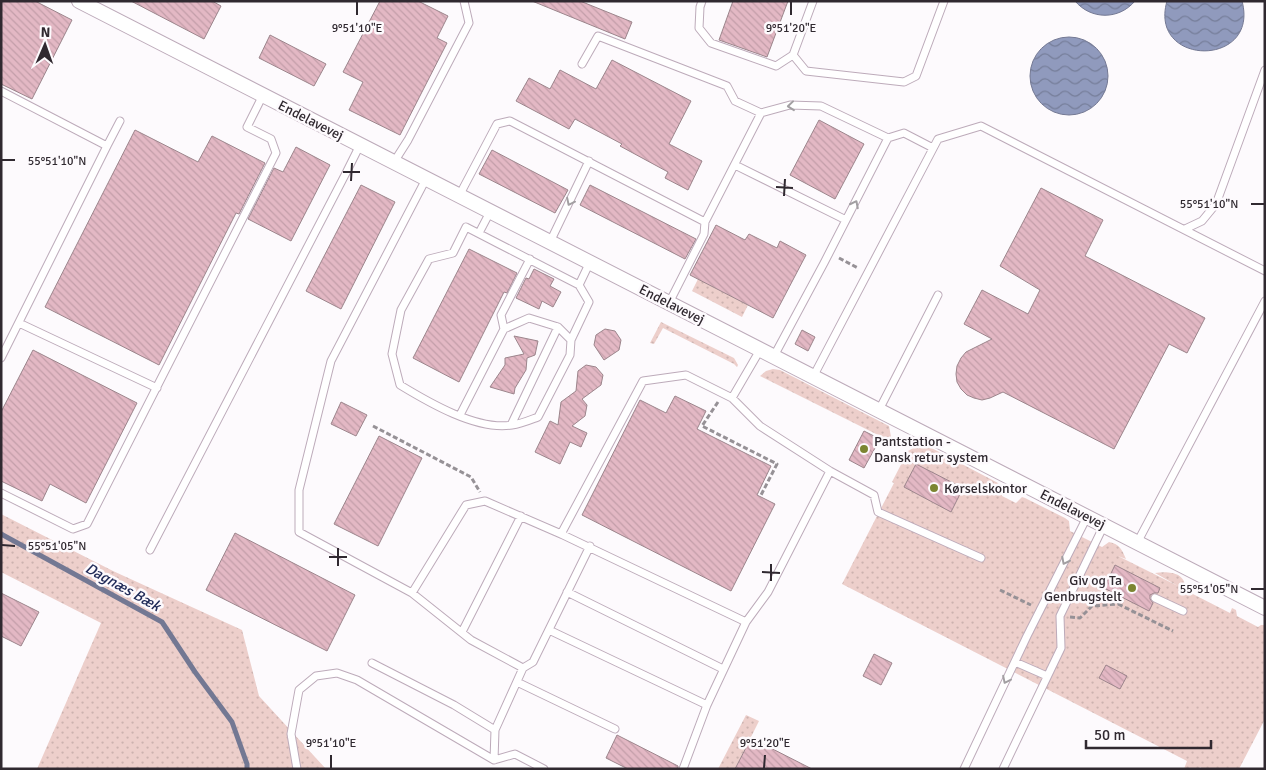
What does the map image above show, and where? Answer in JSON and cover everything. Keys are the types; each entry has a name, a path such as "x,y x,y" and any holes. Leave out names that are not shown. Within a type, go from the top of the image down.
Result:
{"street":[{"name":"Endelavevej","path":"79,1 1265,608"}],"lane":[{"path":"394,162 408,140 469,23 464,1"},
{"path":"702,1 699,28 711,43 776,66 793,55 813,1"},
{"path":"793,55 806,71 904,82 916,76 944,1"},
{"path":"582,64 598,36 727,86 735,101 761,113 790,105 821,106 888,138 904,133 933,148"},
{"path":"1185,230 1202,221 1216,204 1265,70"},
{"path":"1,91 106,146"},
{"path":"1,493 73,529 87,524 276,153 272,139 247,127 263,95"},
{"path":"669,303 704,234 705,222 761,113"},
{"path":"1,358 120,121"},
{"path":"459,196 497,124 510,121 705,222"},
{"path":"814,377 938,139 981,126 1265,271"},
{"path":"774,356 888,138"},
{"path":"150,550 360,145"},
{"path":"550,242 589,161"},
{"path":"735,165 846,220"},
{"path":"426,179 331,362 299,490 299,532 412,593 471,640 523,668"},
{"path":"479,233 490,212"},
{"path":"466,227 530,259 579,286 589,302 571,340 570,354 538,417 511,425 487,424 436,407 400,385 392,354 401,310 429,259 453,253 466,227"},
{"path":"504,330 501,315 530,259"},
{"path":"579,286 590,262"},
{"path":"879,410 938,295"},
{"path":"1137,542 1265,301"},
{"path":"460,415 504,330 529,318 558,327 571,340"},
{"path":"19,322 157,388"},
{"path":"511,425 558,327"},
{"path":"732,398 760,350"},
{"path":"561,534 643,381 686,375 732,398 760,426 830,471 874,495 878,512 981,558"},
{"path":"683,769 707,705 746,622 768,592 830,471"},
{"path":"412,593 466,505 485,501 590,546 746,622"},
{"path":"462,632 521,516"},
{"path":"964,769 1087,517"},
{"path":"1003,769 1061,648 1060,616 1104,525"},
{"path":"494,760 495,730 523,668 533,662 590,546"},
{"path":"567,592 723,669"},
{"path":"1155,598 1184,611"},
{"path":"549,630 707,705"},
{"path":"1015,662 1047,676"},
{"path":"372,663 454,705 495,730"},
{"path":"297,769 291,734 299,690 316,676 337,673 357,680 494,760 515,754 544,769"},
{"path":"517,682 615,728"}],"path":[{"path":"829,254 868,272"},
{"path":"723,394 700,427 777,464 760,497"},
{"path":"373,426 471,477 485,501"},
{"path":"1118,604 1173,631"}],"shaded area":[{"path":"698,279 748,305 742,317 692,291"},
{"path":"661,322 734,358 738,365 737,367 663,328 654,344 650,343"},
{"path":"780,370 889,426 892,442 760,376 766,371"},
{"path":"922,443 998,483 1003,492 1002,496 1016,503 1022,497 1025,498 1065,518 1069,521 1070,531 1102,547 1109,542 1116,544 1122,550 1126,559 1118,556 1178,586 1155,573 1176,574 1183,579 1185,590 1230,613 1232,608 1236,610 1237,616 1258,627 1265,625 1265,719 1239,769 1203,769 1200,767 1199,769 1184,769 1187,761 842,584 894,483 892,482 908,451"},
{"path":"1,514 113,571 242,630 259,696 326,769 37,769 101,623 1,572"},
{"path":"746,715 759,721 735,769 718,769"}],"water":[{"path":"1075,1 1135,1 1121,12 1105,15 1089,12"},
{"path":"1167,1 1242,1 1243,23 1235,39 1221,48 1204,51 1187,48 1173,38 1166,23"},
{"path":"1061,37 1077,37 1091,43 1102,54 1108,68 1108,84 1102,98 1091,109 1077,115 1061,115 1047,109 1036,98 1030,84 1030,68 1036,54 1047,43"}],"building":[{"path":"1,1 35,1 72,20 32,99 1,84"},
{"path":"131,1 212,1 221,6 204,39"},
{"path":"380,1 418,1 448,16 437,38 447,43 400,135 349,110 363,82 343,72"},
{"path":"532,1 580,1 632,22 625,39"},
{"path":"733,1 788,1 767,57 719,40"},
{"path":"270,35 326,64 314,86 259,58"},
{"path":"612,60 691,101 669,144 702,161 688,190 665,178 668,172 620,146 622,144 575,119 569,129 516,101 529,78 550,89 560,70 596,89"},
{"path":"819,120 864,144 835,199 790,175"},
{"path":"135,130 198,162 212,136 265,163 239,214 236,213 159,365 45,307"},
{"path":"296,147 330,165 291,241 248,219 274,168 283,172"},
{"path":"492,150 568,190 555,213 479,174"},
{"path":"361,185 395,202 341,309 306,291"},
{"path":"590,185 696,239 685,259 580,205"},
{"path":"1041,188 1103,220 1085,256 1205,318 1187,353 1169,344 1114,449 1003,392 982,400 967,395 957,382 957,366 961,358 966,352 992,339 964,324 982,290 1028,314 1040,290 1000,266"},
{"path":"716,225 745,240 749,234 777,248 780,241 806,255 773,318 690,275"},
{"path":"469,249 517,273 507,293 504,292 459,382 413,358"},
{"path":"534,269 554,279 550,286 561,292 553,307 542,301 539,309 516,298 526,278 529,279"},
{"path":"605,329 615,331 621,340 619,350 604,360 594,345 596,335"},
{"path":"802,330 815,337 808,351 795,344"},
{"path":"514,336 538,341 535,355 527,358 526,370 515,388 514,394 490,387 505,365 505,358 524,354"},
{"path":"33,350 137,403 86,503 50,484 42,501 1,481 1,412"},
{"path":"586,365 596,367 603,375 601,385 582,399 587,405 585,416 572,426 587,433 581,447 570,442 560,464 535,452 550,421 558,425 561,402 576,391 578,371"},
{"path":"675,396 706,411 697,429 771,466 757,495 775,504 731,591 582,515 640,400 666,413"},
{"path":"341,402 367,415 356,436 331,424"},
{"name":"Pantstation - Dansk retur system","path":"864,431 880,439 864,468 849,460"},
{"path":"379,436 422,458 378,546 334,524"},
{"name":"Kørselskontor","path":"916,464 963,488 951,512 904,487"},
{"path":"235,533 355,595 327,651 206,590"},
{"name":"Giv og Ta Genbrugstelt","path":"1115,565 1160,588 1158,593 1150,595 1153,603 1149,611 1104,588"},
{"path":"1,593 39,612 21,646 1,636"},
{"path":"874,654 892,663 881,685 863,676"},
{"path":"1106,665 1127,676 1120,689 1099,678"},
{"path":"617,735 678,766 678,769 628,769 606,758"},
{"path":"751,738 812,769 735,769"}],"waterway":[{"name":"Dagnæs Bæk","path":"1,534 162,622 195,672 232,722 247,764 247,769"}],"place":[{"name":"Pantstation - Dansk retur system","path":"864,449"},
{"name":"Kørselskontor","path":"934,488"},
{"name":"Giv og Ta Genbrugstelt","path":"1132,588"}]}
